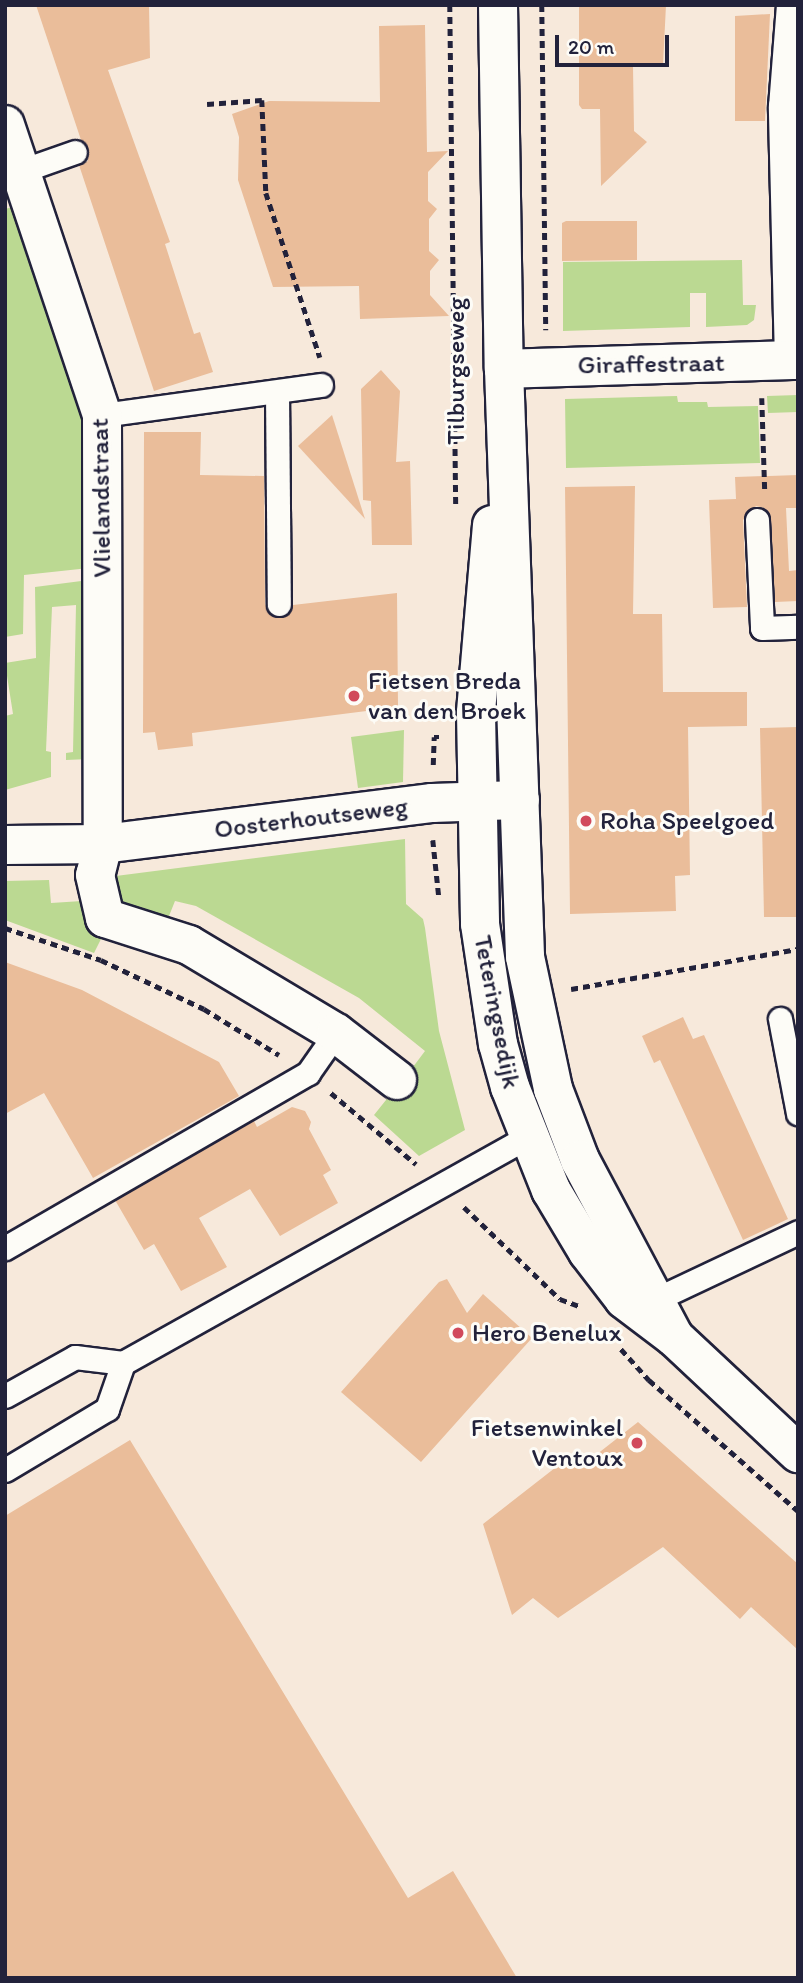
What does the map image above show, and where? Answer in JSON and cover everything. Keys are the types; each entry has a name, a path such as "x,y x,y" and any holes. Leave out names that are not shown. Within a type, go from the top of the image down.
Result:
{"main road":[{"name":"Tilburgseweg","path":"498,5 504,369 520,800"},
{"path":"785,360 788,107 796,5"},
{"name":"Vlielandstraat","path":"11,145 102,415 103,844"},
{"name":"Giraffestraat","path":"504,369 785,360"},
{"name":"Tilburgseweg","path":"478,802 477,713 504,369"},
{"name":"Oosterhoutseweg","path":"5,845 103,844 432,803 520,800"},
{"name":"Teteringsedijk","path":"520,800 525,957 554,1089 596,1193 647,1304"},
{"name":"Teteringsedijk","path":"478,802 485,971 498,1044 527,1137 551,1190 588,1252 647,1304 674,1337 798,1453"},
{"path":"103,844 95,875 105,918 188,945 336,1033 397,1080"}],"lane":[{"path":"11,145 75,152"},
{"path":"102,415 321,385"},
{"path":"277,391 279,604"},
{"path":"757,520 762,628 798,627"},
{"path":"780,1019 798,1114"},
{"path":"5,1248 308,1073 336,1033"},
{"path":"5,1396 75,1357 123,1363 527,1137"},
{"path":"647,1304 798,1232"},
{"path":"5,1470 107,1409 123,1363"}],"path":[{"name":"Tilburgseweg","path":"450,5 455,518"},
{"path":"207,104 262,100 266,194 320,348 321,385"},
{"path":"757,520 765,519 785,360"},
{"path":"434,737 435,723"},
{"path":"432,803 435,884 441,903"},
{"path":"559,991 798,949"},
{"path":"613,1339 649,1380 798,1511"}],"green space":[{"path":"17,206 88,422 89,568 24,575 23,634 5,637 5,209"},
{"path":"742,260 743,305 756,305 754,320 747,325 706,327 706,293 690,293 690,327 563,331 563,262"},
{"path":"798,395 798,412 768,413 767,396"},
{"path":"677,396 678,402 707,402 708,407 758,406 760,463 566,468 565,399"},
{"path":"89,580 89,759 66,760 66,753 73,752 76,605 52,607 46,751 51,752 51,777 5,790 5,716 13,714 5,663 36,658 35,587"},
{"path":"404,730 403,782 358,788 351,737"},
{"path":"405,839 406,904 423,919 439,1031 465,1130 419,1156 374,1115 390,1095 399,1101 417,1080 410,1071 425,1051 359,998 196,906 175,901 167,921 123,909 108,877"},
{"path":"49,880 51,903 82,901 104,933 94,953 5,920 5,881"}],"building":[{"path":"36,5 149,5 150,58 108,70 170,242 165,244 194,334 200,332 213,372 154,391 79,165 88,161 88,148 81,140"},
{"path":"579,5 666,5 663,65 633,66 634,131 647,142 601,186 600,109 582,109 579,105"},
{"path":"770,14 765,121 735,121 735,16"},
{"path":"425,25 427,152 448,151 428,172 428,201 437,209 429,219 429,251 439,260 430,271 430,295 449,316 360,319 359,286 273,287 238,180 239,137 232,114 269,101 380,102 379,26"},
{"path":"637,221 637,260 562,261 562,223"},
{"path":"381,370 400,391 396,462 410,461 412,545 372,545 371,501 363,500 361,389"},
{"path":"332,415 365,519 298,446"},
{"path":"144,432 201,432 200,475 264,476 265,604 272,616 285,616 293,605 397,593 398,707 192,733 193,746 158,750 155,732 143,733"},
{"path":"798,475 798,508 786,508 789,571 798,570 798,601 775,602 771,519 764,508 756,506 743,520 747,607 713,608 709,500 736,499 735,477"},
{"path":"635,486 633,614 662,614 663,692 747,692 747,726 688,727 690,875 675,876 676,911 570,914 565,487"},
{"path":"798,727 798,917 764,917 760,728"},
{"path":"5,962 82,990 219,1062 239,1096 93,1178 44,1093 5,1114"},
{"path":"683,1017 693,1039 704,1035 788,1219 743,1240 660,1060 654,1063 642,1036"},
{"path":"292,1107 305,1111 311,1122 309,1129 331,1170 323,1175 338,1203 280,1236 250,1189 199,1218 227,1267 181,1291 154,1244 144,1250 115,1200 254,1121 257,1127"},
{"path":"447,1279 467,1313 483,1294 532,1338 421,1462 341,1392 439,1282"},
{"path":"638,1422 798,1564 798,1650 751,1607 740,1619 663,1547 558,1618 533,1598 512,1615 483,1524 578,1450 587,1462"},
{"path":"130,1440 408,1898 453,1871 517,1978 5,1978 5,1516"}],"place":[{"name":"Fietsen Breda van den Broek","path":"354,696"},
{"name":"Roha Speelgoed","path":"586,821"},
{"name":"Hero Benelux","path":"458,1333"},
{"name":"Fietsenwinkel Ventoux","path":"637,1443"}]}
